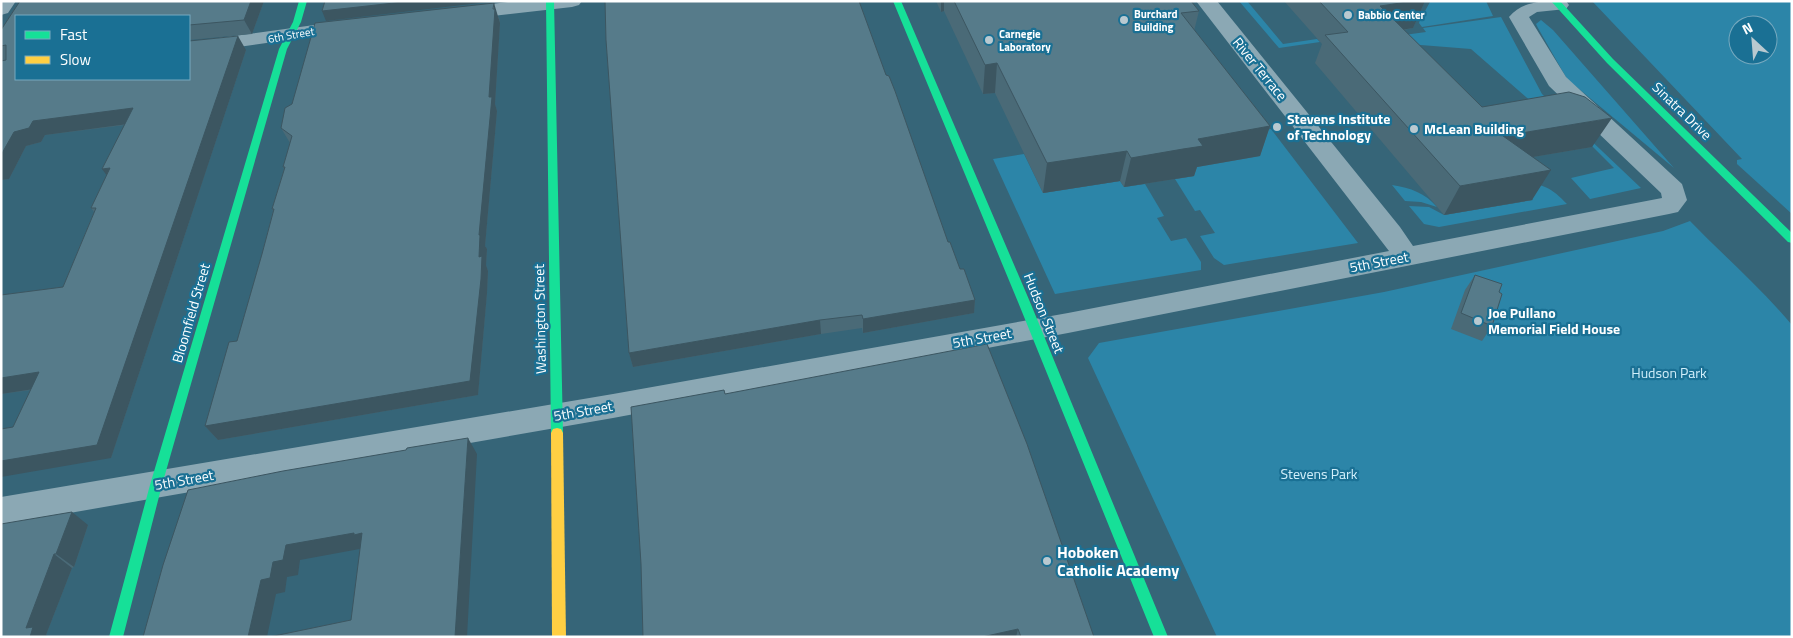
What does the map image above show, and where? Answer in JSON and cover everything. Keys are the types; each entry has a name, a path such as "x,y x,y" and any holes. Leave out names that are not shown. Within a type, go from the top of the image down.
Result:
{"street":[{"path":"1,9 6,1"},
{"name":"Bloomfield Street","path":"116,637 156,485 283,49 298,22 303,1"},
{"path":"438,16 572,1"},
{"name":"Hudson Street","path":"897,1 1035,328 1161,637"},
{"name":"River Terrace","path":"1206,1 1390,233 1406,256"},
{"name":"Washington Street","path":"550,2 558,416 559,637"},
{"name":"5th Street","path":"1,511 558,416 1035,328 1669,206 1675,200 1672,190 1556,81 1519,17 1524,11 1557,3"},
{"name":"Sinatra Drive","path":"1557,3 1610,61 1792,239"},
{"name":"6th Street","path":"190,48 256,41 372,24"}],"green space":[{"path":"1239,1 1247,1 1283,44 1317,39 1320,42 1279,48"},
{"path":"1486,1 1493,16 1422,27 1419,23 1420,20 1430,2"},
{"path":"1592,1 1792,1 1792,214 1737,164 1737,160 1742,159"},
{"path":"1501,17 1542,94 1641,188 1590,199 1571,178 1614,168 1592,146 1542,111 1471,49 1408,44 1404,35 1426,32 1423,28"},
{"path":"1541,20 1553,30 1674,168 1567,79 1536,24"},
{"path":"1271,129 1358,243 1224,265 1214,258 1200,236 1215,233 1200,210 1195,211 1175,179 1194,176 1189,168 1252,132"},
{"path":"1024,154 1043,193 1120,181 1124,187 1145,184 1164,216 1157,218 1171,241 1186,238 1201,262 1201,270 1055,294 993,159"},
{"path":"1517,182 1533,183 1550,189 1567,204 1439,227 1424,224 1409,206 1429,207 1444,215 1533,200"},
{"path":"1392,185 1417,192 1428,198 1437,207 1421,202 1405,201"},
{"path":"1690,221 1755,285 1792,325 1792,637 1217,637 1088,358 1099,343 1384,292 1663,231"}],"building":[{"path":"20,1 251,1 244,20 190,25 190,15 15,15 15,80 190,80 190,41 238,36 97,445 1,461 1,429 13,427 39,372 1,378 1,295 63,287 96,208 91,208 110,168 102,169 133,108 33,121 29,128 14,132 1,155 1,61 6,60 6,45 1,46 1,30"},
{"path":"325,1 412,1 322,11"},
{"path":"605,1 859,1 886,75 889,76 895,91 948,242 950,242 960,269 964,269 975,300 863,319 862,315 820,320 629,353 606,40"},
{"path":"954,1 1191,1 1199,11 1181,13 1270,126 1198,139 1203,146 1131,158 1127,151 1047,163 997,63 985,65"},
{"path":"1319,1 1414,1 1380,6 1482,107 1569,92 1585,97 1612,118 1503,136 1551,170 1460,186 1325,35 1348,32"},
{"path":"494,3 489,97 492,97 479,235 479,257 482,256 481,279 470,381 205,426 229,342 237,341 262,254 292,136 281,128 285,108 292,104 315,23"},
{"path":"1475,275 1502,284 1499,292 1502,294 1492,326 1461,313"},
{"path":"987,344 1027,444 1094,637 1021,637 1018,629 982,637 643,637 641,564 631,407 724,390 725,394"},
{"path":"468,438 455,637 269,637 351,620 362,533 354,535 354,533 286,545 283,560 273,562 270,578 261,580 248,637 143,637 163,565 188,490"},
{"path":"72,512 26,628 33,627 30,637 1,637 1,524"}],"traffic: fast":[{"path":"116,637 156,485 283,49 297,22 303,1"},
{"path":"550,1 557,433"},
{"path":"897,1 1024,302 1161,637"},
{"path":"1555,1 1610,61 1792,239"}],"traffic: slow":[{"path":"557,433 559,637"}],"place":[{"name":"Babbio Center","path":"1348,15"},
{"name":"Burchard Building","path":"1124,20"},
{"name":"Carnegie Laboratory","path":"989,40"},
{"name":"Stevens Institute of Technology","path":"1277,127"},
{"name":"McLean Building","path":"1414,129"},
{"name":"Joe Pullano Memorial Field House","path":"1478,321"},
{"name":"Hoboken Catholic Academy","path":"1047,561"}],"park label":[{"name":"Hudson Park","path":"1669,373"},
{"name":"Stevens Park","path":"1319,474"}]}
